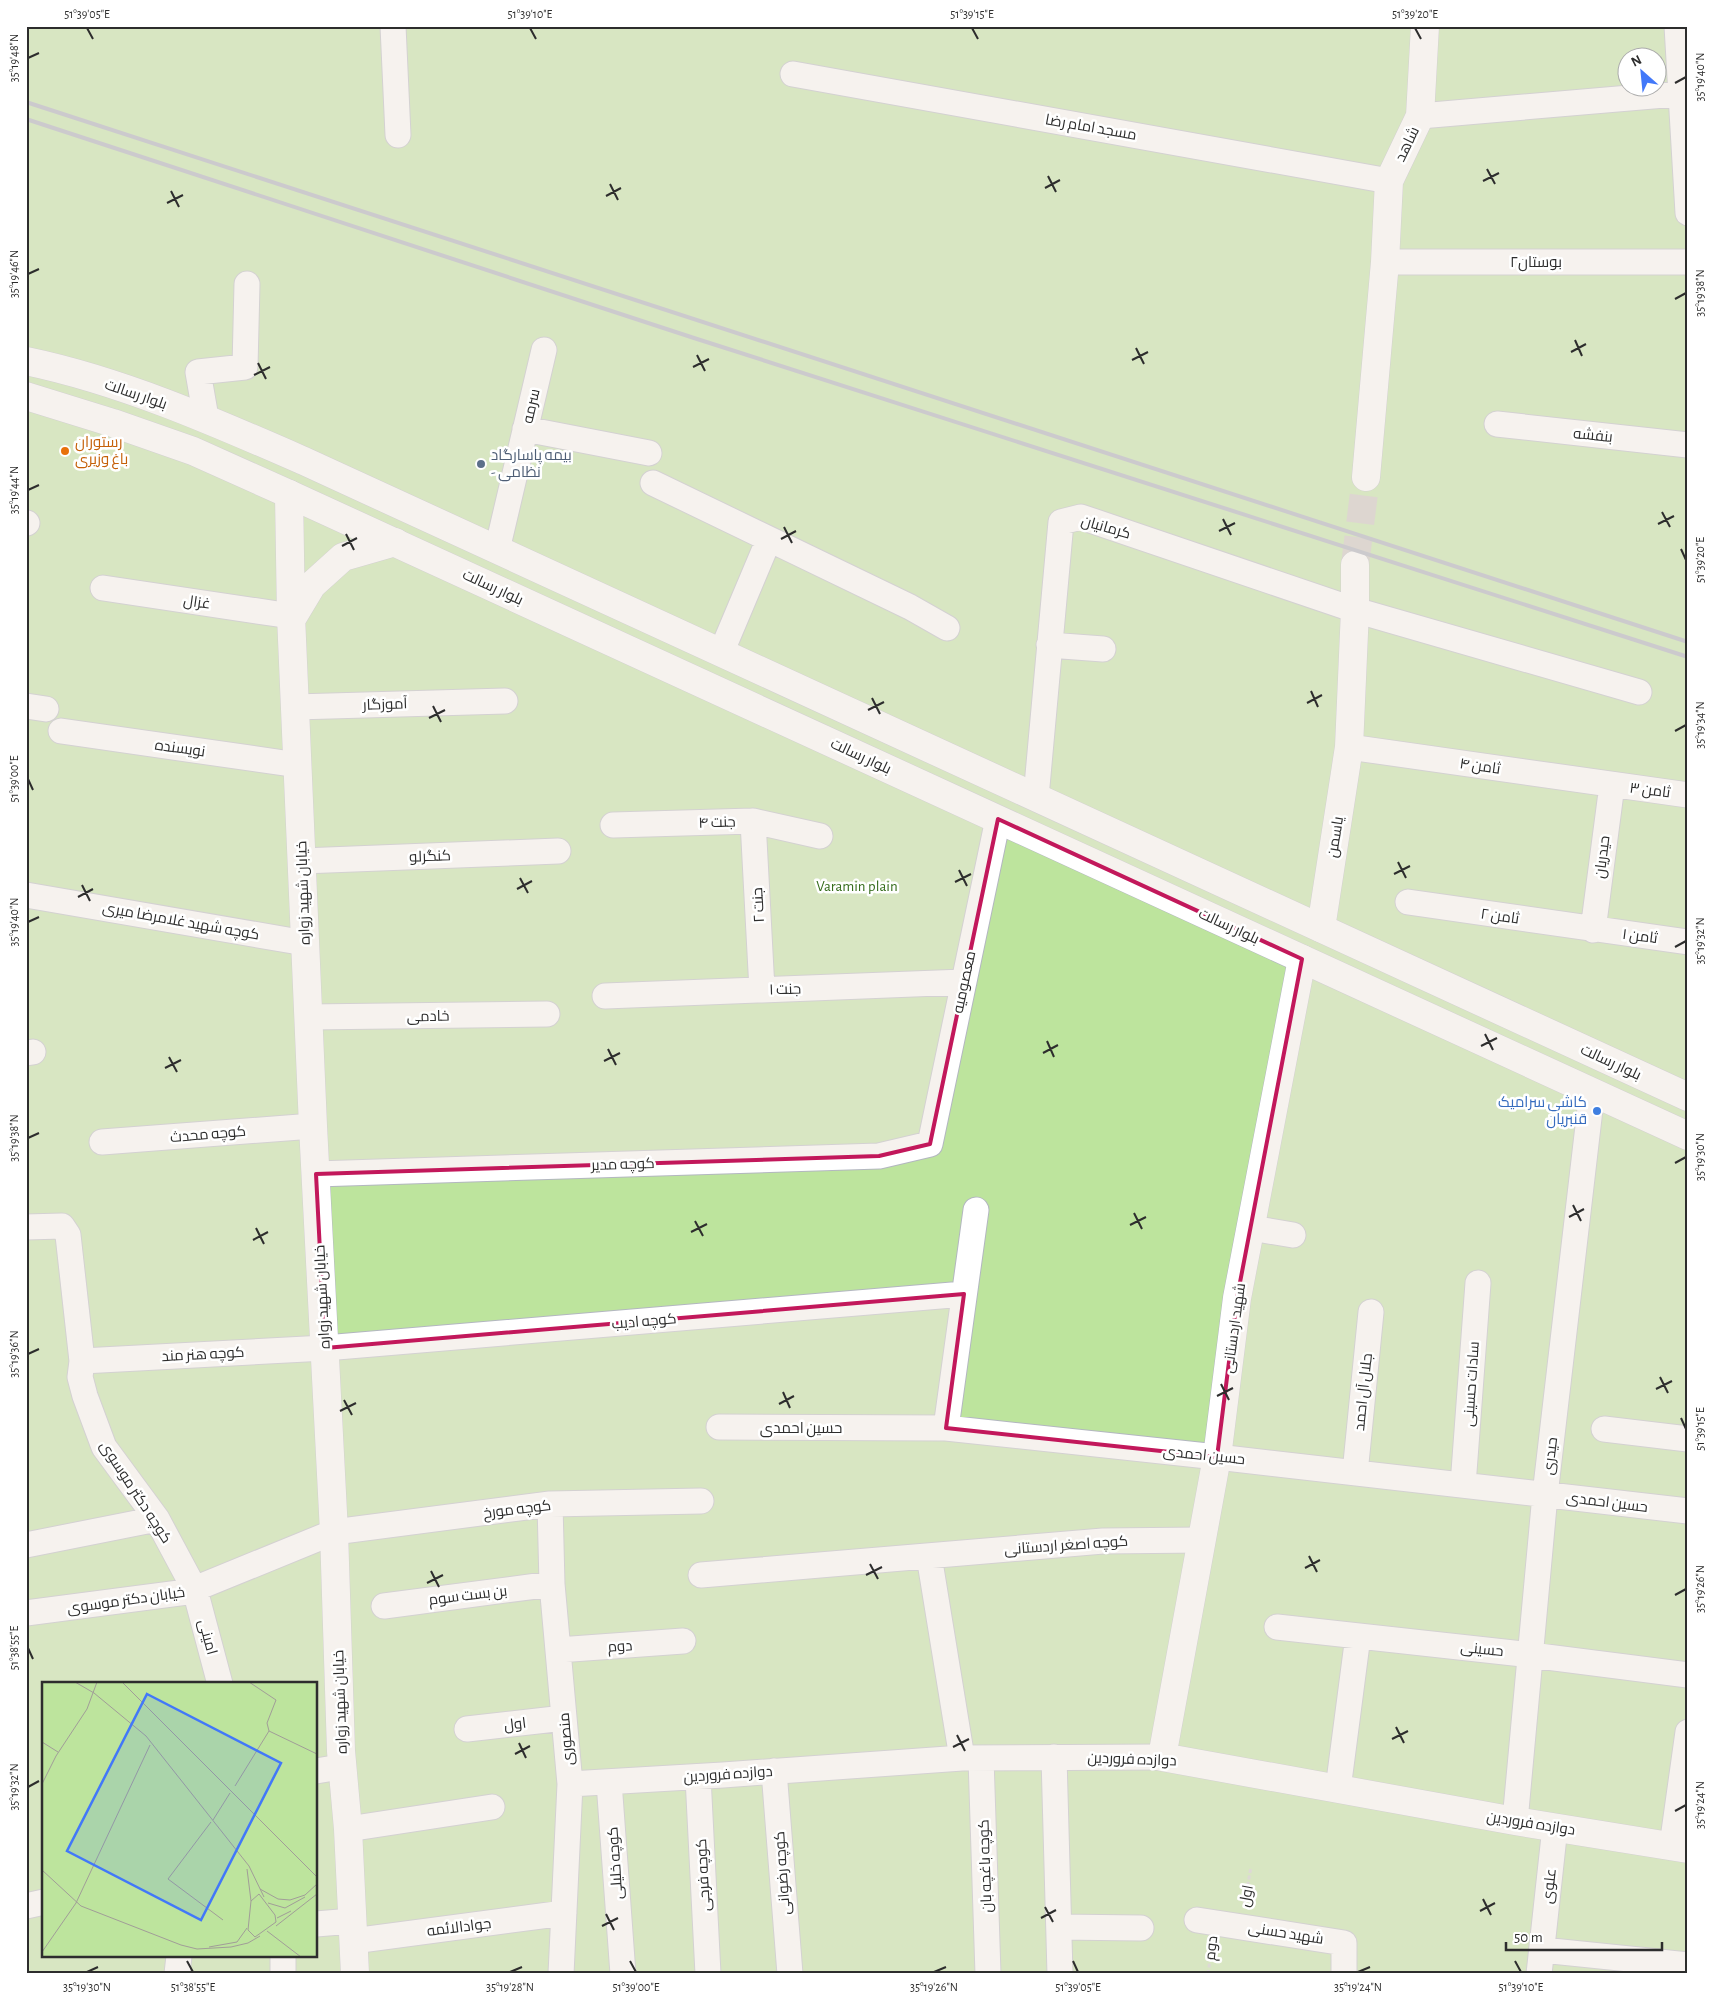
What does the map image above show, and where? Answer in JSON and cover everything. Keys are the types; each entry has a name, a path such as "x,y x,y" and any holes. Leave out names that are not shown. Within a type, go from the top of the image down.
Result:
{"street":[{"path":"394,26 398,134"},
{"name":"شاهد","path":"1366,477 1385,262 1389,181 1420,116 1425,26"},
{"path":"1677,26 1684,93 1688,213"},
{"name":"مسجد امام رضا","path":"793,74 1389,181"},
{"path":"1420,116 1684,93"},
{"name":"بوستان۲","path":"1385,262 1688,262"},
{"path":"206,418 198,372 245,367 247,284"},
{"name":"سرمه","path":"497,550 544,350"},
{"name":"بلوار رسالت","path":"26,361 124,389 206,418 1688,1097"},
{"name":"بلوار رسالت","path":"28,401 113,423 193,452 289,494 1688,1136"},
{"name":"بنفشه","path":"1497,424 1688,445"},
{"path":"525,430 648,454"},
{"path":"653,483 910,607 947,628"},
{"name":"خیابان شهید زواره","path":"289,494 291,618 313,1126 334,1532 341,1751 348,1829 355,1974"},
{"name":"کرمانیان","path":"1036,797 1061,522 1081,517 1355,610"},
{"path":"721,653 769,539"},
{"path":"291,618 312,585 342,556 395,542"},
{"name":"یاسمن","path":"1320,928 1349,747 1355,565"},
{"path":"559,618 574,585"},
{"name":"غزال","path":"103,588 291,618"},
{"path":"1355,610 1639,692"},
{"path":"1049,646 1103,650"},
{"name":"آموزگار","path":"295,707 505,701"},
{"name":"نویسنده","path":"61,731 298,765"},
{"name":"ثامن ۴","path":"1349,747 1612,785"},
{"name":"ثامن ۳","path":"1612,785 1688,795"},
{"name":"حیدریان","path":"1593,930 1612,785"},
{"name":"معصومیه","path":"930,1144 998,819"},
{"name":"جنت ۴","path":"613,825 753,821 820,836"},
{"name":"جنت ۲","path":"753,821 762,990"},
{"name":"کنگرلو","path":"302,861 558,852"},
{"name":"کوچه شهید غلامرضا میری","path":"26,895 305,942"},
{"name":"ثامن ۲","path":"1408,902 1593,930"},
{"name":"ثامن ۱","path":"1593,930 1688,942"},
{"name":"شهید اردستانی","path":"1162,1757 1217,1457 1237,1298 1302,959"},
{"name":"جنت ۱","path":"606,996 964,982"},
{"name":"خادمی","path":"309,1017 547,1014"},
{"name":"حیدری","path":"1515,1822 1545,1495 1592,1092"},
{"name":"کوچه محدث","path":"102,1142 313,1126"},
{"name":"کوچه مدیر","path":"316,1174 879,1156 930,1144"},
{"path":"946,1428 976,1210"},
{"name":"کوچه دکتر موسوی","path":"26,1227 62,1226 68,1236 82,1361 80,1378 85,1396 104,1447 157,1519 195,1590"},
{"path":"1250,1228 1293,1235"},
{"name":"سادات حسینی","path":"1463,1485 1478,1283"},
{"name":"کوچه ادیب","path":"325,1348 964,1294"},
{"name":"جلال آل احمد","path":"1356,1472 1371,1312"},
{"name":"کوچه هنر مند","path":"82,1361 325,1348"},
{"name":"حسین احمدی","path":"719,1427 946,1428 1356,1472 1688,1511"},
{"path":"1604,1428 1688,1439"},
{"name":"کوچه مورخ","path":"334,1532 550,1504 700,1501"},
{"name":"منصوری","path":"550,1504 552,1584 570,1784 561,1974"},
{"path":"26,1545 157,1519"},
{"name":"خیابان دکتر موسوی","path":"26,1614 195,1590 334,1532"},
{"name":"کوچه اصغر اردستانی","path":"701,1575 1103,1541 1202,1540"},
{"path":"929,1556 972,1758"},
{"name":"بن بست سوم","path":"384,1606 552,1584"},
{"name":"امینی","path":"195,1590 219,1682"},
{"name":"حسینی","path":"1277,1626 1688,1675"},
{"path":"1338,1789 1358,1636"},
{"name":"دوم","path":"558,1650 683,1642"},
{"name":"اول","path":"467,1729 564,1718"},
{"path":"1680,1847 1688,1732"},
{"path":"1054,1757 1060,1974"},
{"name":"دوازده فروردین","path":"570,1784 972,1758 1162,1757 1515,1822 1680,1847"},
{"name":"کوچه باغچه بان","path":"972,1758 988,1974"},
{"name":"کوچه رضوانی","path":"774,1771 790,1974"},
{"name":"کوچه فرجی","path":"698,1776 708,1974"},
{"name":"کوچه خلیلی","path":"609,1782 624,1974"},
{"path":"348,1829 492,1807"},
{"name":"علوی","path":"1540,1962 1555,1828"},
{"path":"26,1906 42,1902"},
{"name":"جوادالائمه","path":"318,1924 353,1931 564,1913"},
{"name":"شهید حسنی","path":"1206,1922 1344,1943 1344,1974"},
{"path":"1059,1927 1141,1928"},
{"path":"177,1974 179,1958"},
{"path":"283,1958 283,1974"},
{"path":"1540,1962 1688,1965"}],"path":[{"name":"اول","path":"1240,1926 1251,1867"},
{"name":"دوم","path":"1206,1922 1208,1974"}],"highlighted area":[{"path":"998,819 1302,959 1237,1298 1217,1457 946,1428 964,1294 325,1348 316,1174 879,1156 930,1144"}],"green space":[{"name":"Varamin plain","path":"26,26 1688,26 1688,1974 26,1974"}],"tunnel":[{"path":"1355,565 1366,477"}],"railway":[{"path":"26,102 1688,642"},
{"path":"26,119 694,338 1688,657"}],"place":[{"name":"رستوران باغ وزیری","path":"65,451"},
{"name":"بیمه پاسارگاد - نظامی","path":"481,464"},
{"name":"کاشی سرامیک قنبریان","path":"1597,1111"}]}
